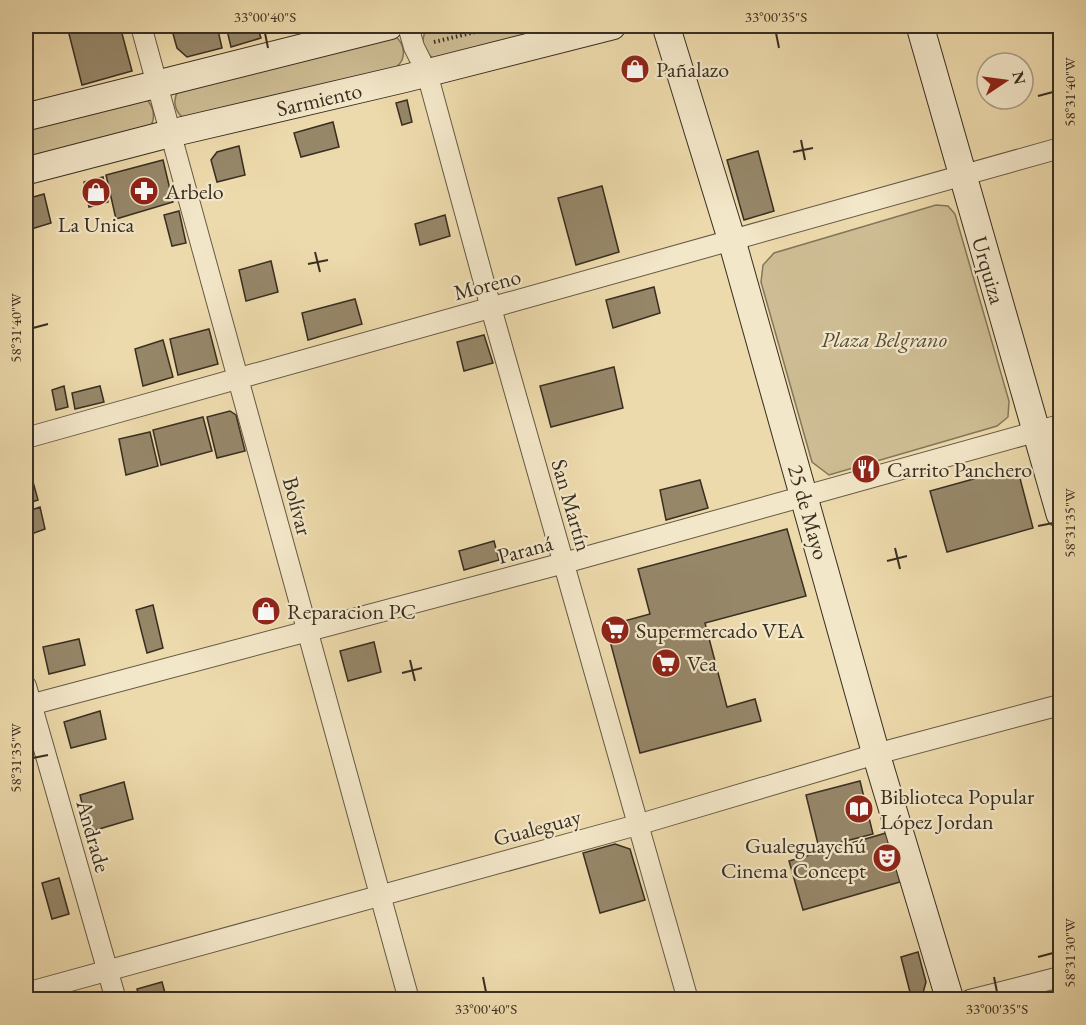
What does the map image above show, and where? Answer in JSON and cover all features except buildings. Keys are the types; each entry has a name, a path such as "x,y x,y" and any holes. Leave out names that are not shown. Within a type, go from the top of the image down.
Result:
{"street":[{"name":"Bolívar","path":"141,26 409,999"},
{"path":"26,117 389,26"},
{"name":"San Martín","path":"408,26 414,47 427,73 491,308 688,999"},
{"name":"Sarmiento","path":"26,171 172,133 427,73 612,26"},
{"name":"25 de Mayo","path":"666,26 732,241 876,754 950,999"},
{"name":"Urquiza","path":"920,26 962,175 1048,428 1060,514"},
{"name":"Moreno","path":"26,438 1060,148"},
{"name":"Paraná","path":"28,706 564,563 1048,428"},
{"name":"Andrade","path":"26,686 28,706 116,999"},
{"name":"Gualeguay","path":"26,993 637,825 876,754 1060,705"},
{"path":"970,999 1060,977"}],"path":[{"path":"423,45 500,26"}],"green space":[{"path":"434,26 570,26 433,58 424,49 423,41 427,29"},
{"path":"395,36 403,47 402,60 396,67 190,119 181,116 175,104 178,91"},
{"path":"145,97 153,111 150,127 26,160 26,126"},
{"name":"Plaza Belgrano","path":"936,205 948,206 955,214 1009,401 1008,417 997,426 829,475 812,462 761,282 763,265 774,253"}],"place":[{"name":"Pañalazo","path":"635,69"},
{"name":"Arbelo","path":"144,191"},
{"name":"La Unica","path":"96,192"},
{"name":"Carrito Panchero","path":"866,469"},
{"name":"Reparacion PC","path":"266,611"},
{"name":"Supermercado VEA","path":"615,630"},
{"name":"Vea","path":"666,663"},
{"name":"Biblioteca Popular López Jordan","path":"859,809"},
{"name":"Gualeguaychú Cinema Concept","path":"887,858"}]}
